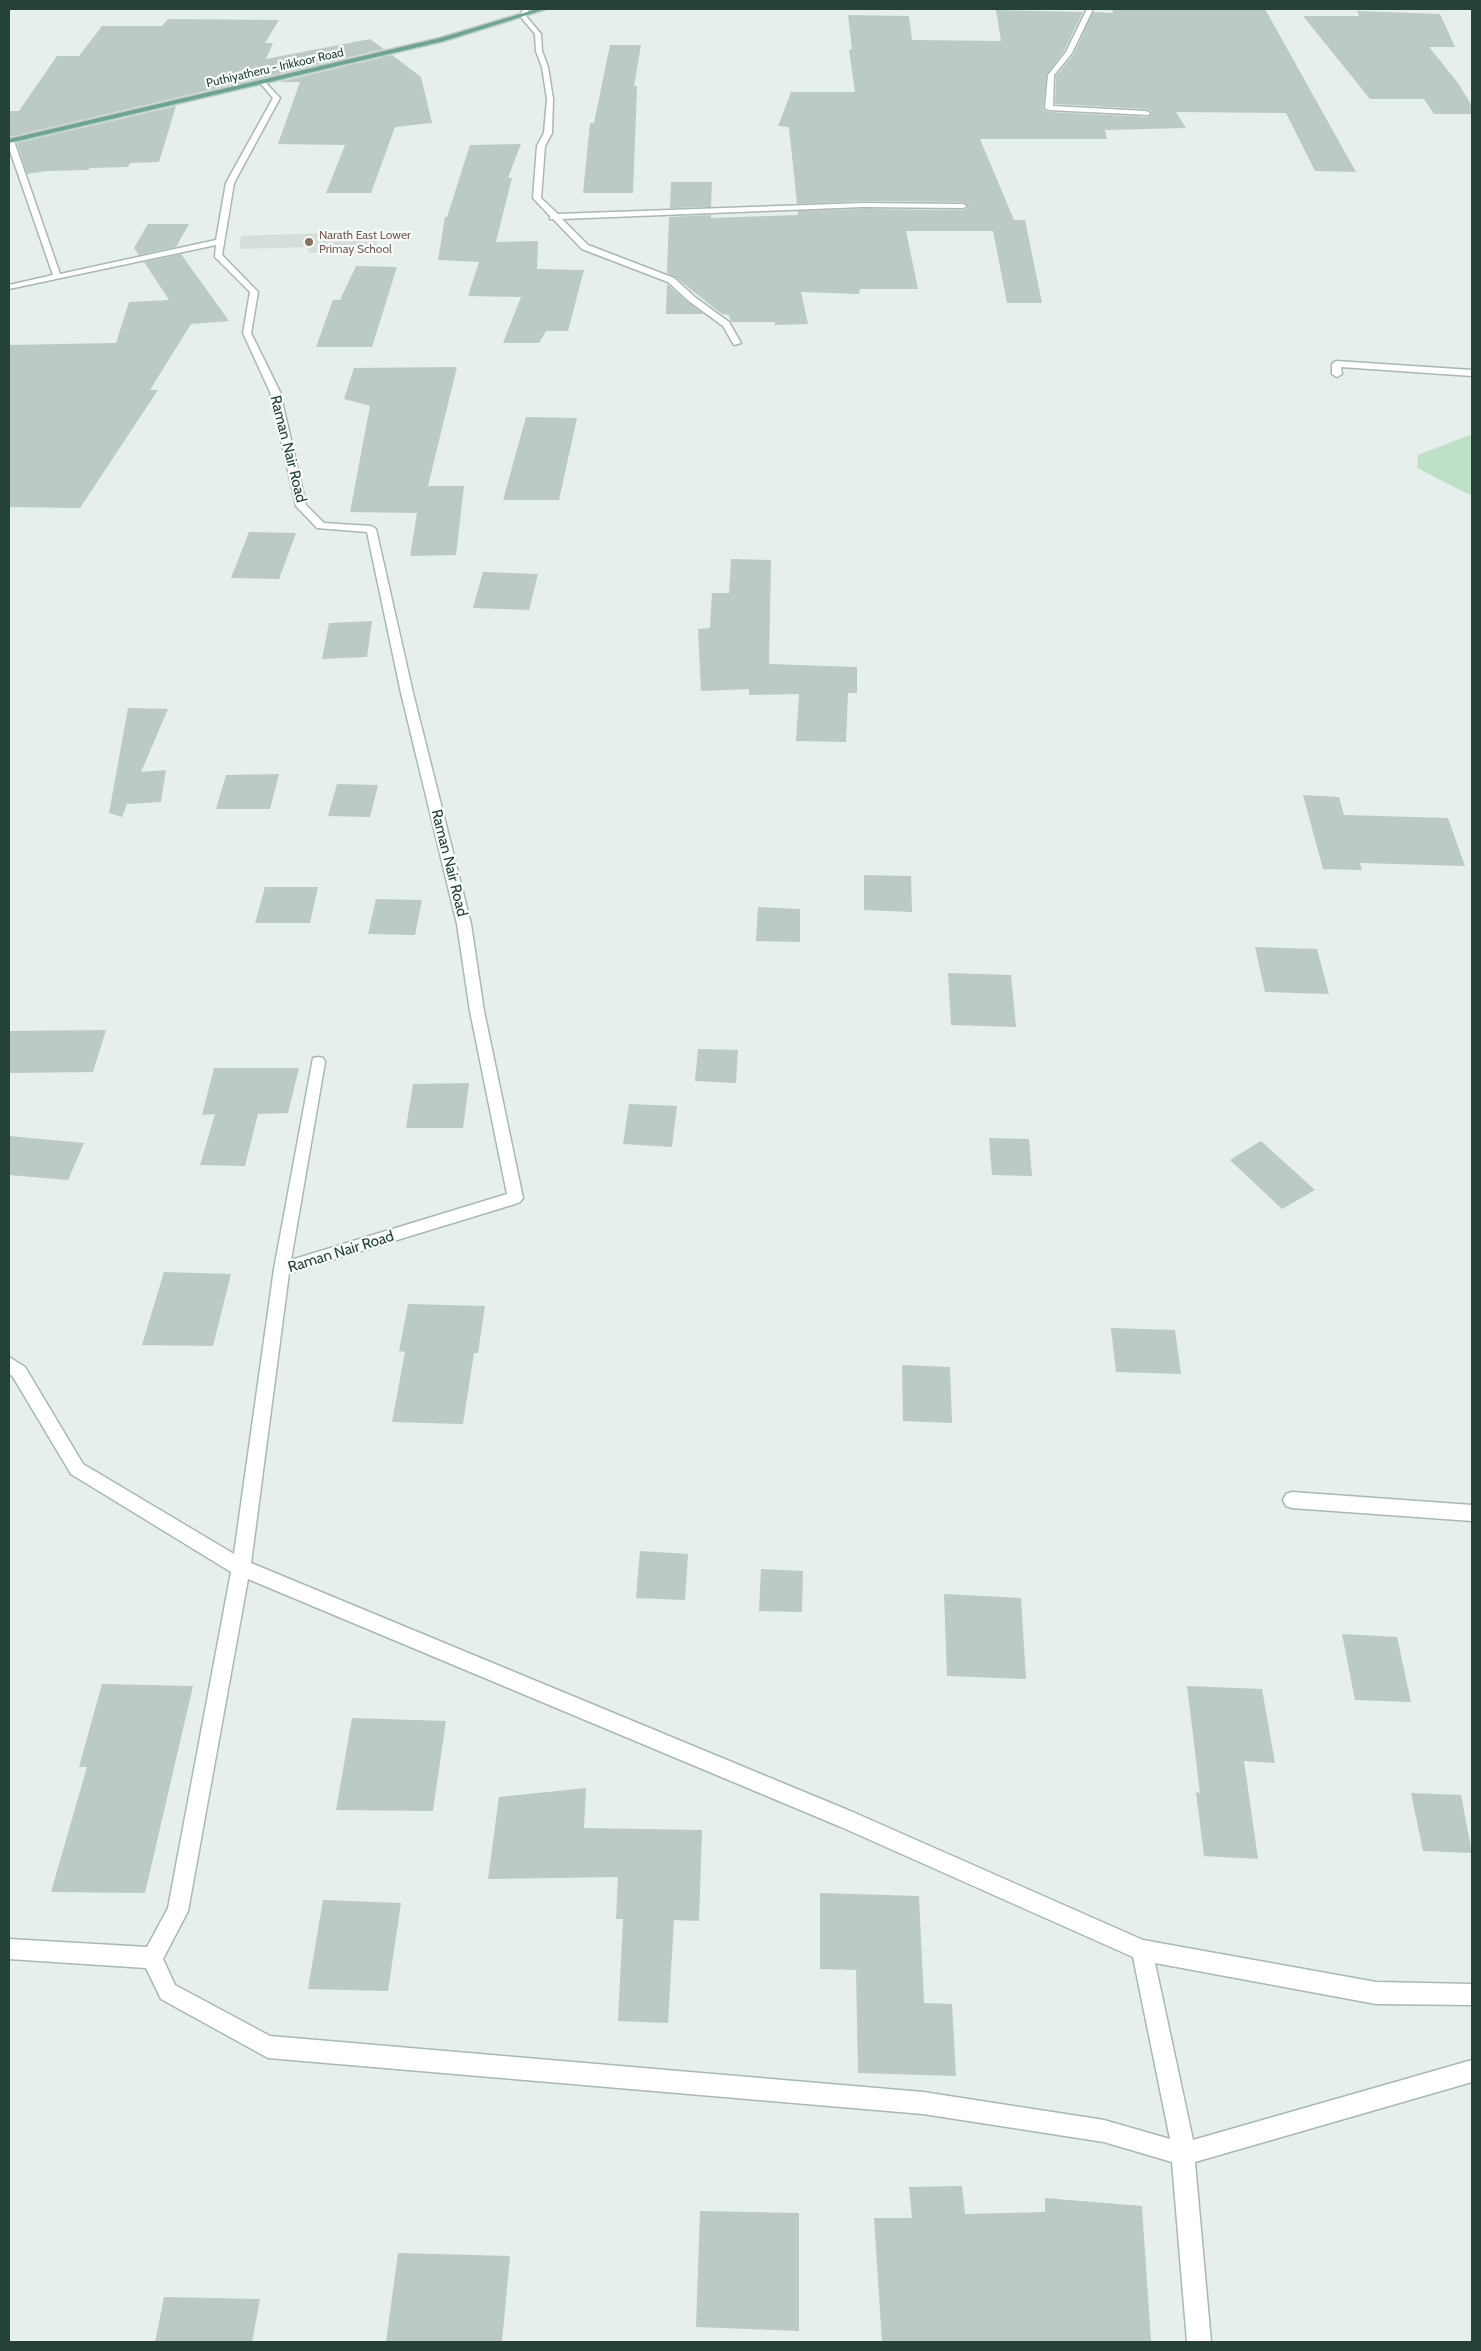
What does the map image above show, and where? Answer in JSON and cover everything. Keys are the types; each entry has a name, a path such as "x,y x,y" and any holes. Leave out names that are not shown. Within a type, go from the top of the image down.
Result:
{"main road":[{"name":"Puthiyatheru - Irikkoor Road","path":"10,141 442,40 525,12 543,9"}],"street":[{"path":"1090,9 1069,53 1051,75 1049,108 1146,113"},
{"path":"525,12 538,34 539,51 545,67 549,91 548,133 541,146 537,198 553,217 585,247 671,280 726,324 737,343"},
{"name":"Raman Nair Road","path":"152,1958 178,1911 241,1568 282,1270 516,1198 477,1010 464,924 407,693 371,528 321,526 300,506 274,392 247,333 254,292 218,255 230,182 276,98 264,82"},
{"path":"10,141 57,276"},
{"path":"553,217 863,205 963,206"},
{"path":"9,287 220,242"},
{"path":"1337,374 1336,364 1472,373"},
{"path":"282,1270 318,1062"},
{"path":"9,1364 19,1372 77,1469 241,1568 839,1816 1142,1950 1376,1993 1472,1994"},
{"path":"1292,1500 1472,1513"},
{"path":"9,1949 152,1958 168,1992 268,2047 923,2103 1104,2131 1183,2154 1472,2071"},
{"path":"1142,1950 1181,2134 1199,2342"}],"shaded area":[{"name":"Narath East Lower Primay School","path":"377,231 377,251 309,253 307,247 239,249 241,236"}],"green space":[{"path":"1472,434 1472,496 1417,468 1418,455"}],"building":[{"path":"1112,9 1265,9 1356,172 1315,171 1286,113 1176,112 1186,128 1105,130 1107,139 980,139 1014,220 1025,220 1042,303 1007,303 993,231 906,231 918,289 860,289 859,294 801,292 808,324 775,325 775,322 731,322 729,315 722,314 675,277 667,273 669,217 711,215 711,218 798,215 798,211 863,209 963,210 969,207 963,202 863,201 797,204 789,127 778,126 791,92 855,92 849,50 852,49 848,15 909,16 912,40 1001,41 996,10 1083,12 1064,51 1047,74 1043,109 1049,112 1149,117 1152,112 1146,109 1055,104 1056,76 1074,54 1093,12 1113,13"},
{"path":"1357,11 1440,14 1455,47 1429,47 1458,83 1472,106 1472,114 1434,114 1424,99 1370,99 1303,16 1359,16"},
{"path":"168,19 279,20 265,43 273,43 266,59 370,39 384,49 9,137 9,111 19,111 57,56 79,56 102,26 162,26"},
{"path":"610,45 641,45 634,86 637,86 633,193 583,193 590,123 594,123"},
{"path":"392,55 421,77 432,123 395,127 371,193 326,193 345,145 278,144 300,82 279,82"},
{"path":"176,106 159,162 130,163 128,167 90,168 88,170 47,171 27,174 17,143"},
{"path":"521,144 508,178 512,178 496,242 538,241 537,269 584,270 568,331 546,331 539,343 503,343 521,297 468,296 479,262 438,260 445,217 447,217 470,145"},
{"path":"671,182 712,182 711,207 670,208"},
{"path":"148,224 189,224 176,247 139,255 134,248"},
{"path":"181,254 229,321 191,324 150,390 158,390 80,508 9,507 9,345 116,343 129,302 169,300 144,262"},
{"path":"356,266 397,267 372,347 316,347 333,300 340,300"},
{"path":"667,284 689,303 704,314 666,314"},
{"path":"457,367 428,486 464,486 456,555 410,556 417,513 350,512 370,406 344,399 354,368"},
{"path":"526,417 577,418 559,500 503,500"},
{"path":"249,532 296,533 279,579 231,578"},
{"path":"731,559 771,560 769,664 857,667 857,693 848,693 846,742 796,741 799,694 749,695 749,689 701,691 698,629 710,628 712,593 729,593"},
{"path":"483,572 538,574 529,610 473,608"},
{"path":"372,621 367,657 322,659 329,623"},
{"path":"128,708 168,709 141,772 166,770 161,802 127,804 122,817 109,813"},
{"path":"279,774 270,809 216,809 226,775"},
{"path":"337,784 378,785 370,817 328,816"},
{"path":"1303,795 1339,797 1344,815 1448,818 1465,866 1360,863 1362,870 1323,869"},
{"path":"864,875 911,876 912,912 864,910"},
{"path":"265,887 318,887 310,923 255,923"},
{"path":"376,899 422,900 415,935 368,934"},
{"path":"758,907 800,909 800,942 756,941"},
{"path":"1255,947 1317,949 1329,994 1265,992"},
{"path":"948,973 1011,975 1016,1027 951,1025"},
{"path":"106,1030 93,1072 9,1073 9,1031"},
{"path":"698,1049 738,1050 736,1083 695,1081"},
{"path":"214,1068 299,1068 288,1113 258,1114 245,1166 200,1165 215,1114 202,1115"},
{"path":"469,1083 463,1128 406,1128 413,1084"},
{"path":"629,1104 677,1106 672,1147 623,1144"},
{"path":"9,1136 84,1143 68,1180 9,1175"},
{"path":"989,1138 1029,1139 1032,1176 992,1175"},
{"path":"1261,1141 1315,1190 1282,1209 1230,1160"},
{"path":"164,1272 231,1274 213,1346 142,1345"},
{"path":"408,1304 485,1306 478,1353 474,1353 463,1424 392,1422 405,1352 399,1351"},
{"path":"1111,1328 1175,1330 1181,1374 1116,1372"},
{"path":"902,1365 950,1367 952,1423 903,1421"},
{"path":"640,1551 688,1554 685,1600 636,1598"},
{"path":"761,1569 803,1571 802,1612 759,1611"},
{"path":"944,1594 1021,1598 1026,1679 947,1676"},
{"path":"1342,1634 1397,1637 1411,1702 1355,1700"},
{"path":"102,1684 193,1686 145,1893 51,1892 87,1767 79,1767"},
{"path":"1187,1686 1262,1689 1275,1763 1244,1761 1258,1859 1204,1856 1196,1792 1200,1793"},
{"path":"352,1718 446,1721 433,1811 336,1810"},
{"path":"586,1788 584,1828 702,1830 699,1921 674,1920 668,2023 618,2021 623,1919 616,1919 618,1877 488,1879 499,1797"},
{"path":"1411,1793 1461,1795 1472,1853 1423,1851"},
{"path":"820,1893 919,1896 924,2003 952,2004 956,2076 858,2073 856,1970 820,1969"},
{"path":"323,1900 401,1903 388,1991 308,1989"},
{"path":"962,2186 965,2214 1045,2212 1045,2198 1142,2206 1151,2342 882,2342 874,2218 912,2218 909,2187"},
{"path":"700,2211 799,2213 799,2331 696,2327"},
{"path":"398,2253 510,2256 502,2342 386,2342"},
{"path":"164,2297 260,2299 252,2342 155,2342"}],"place":[{"name":"Narath East Lower Primay School","path":"309,242"}]}
